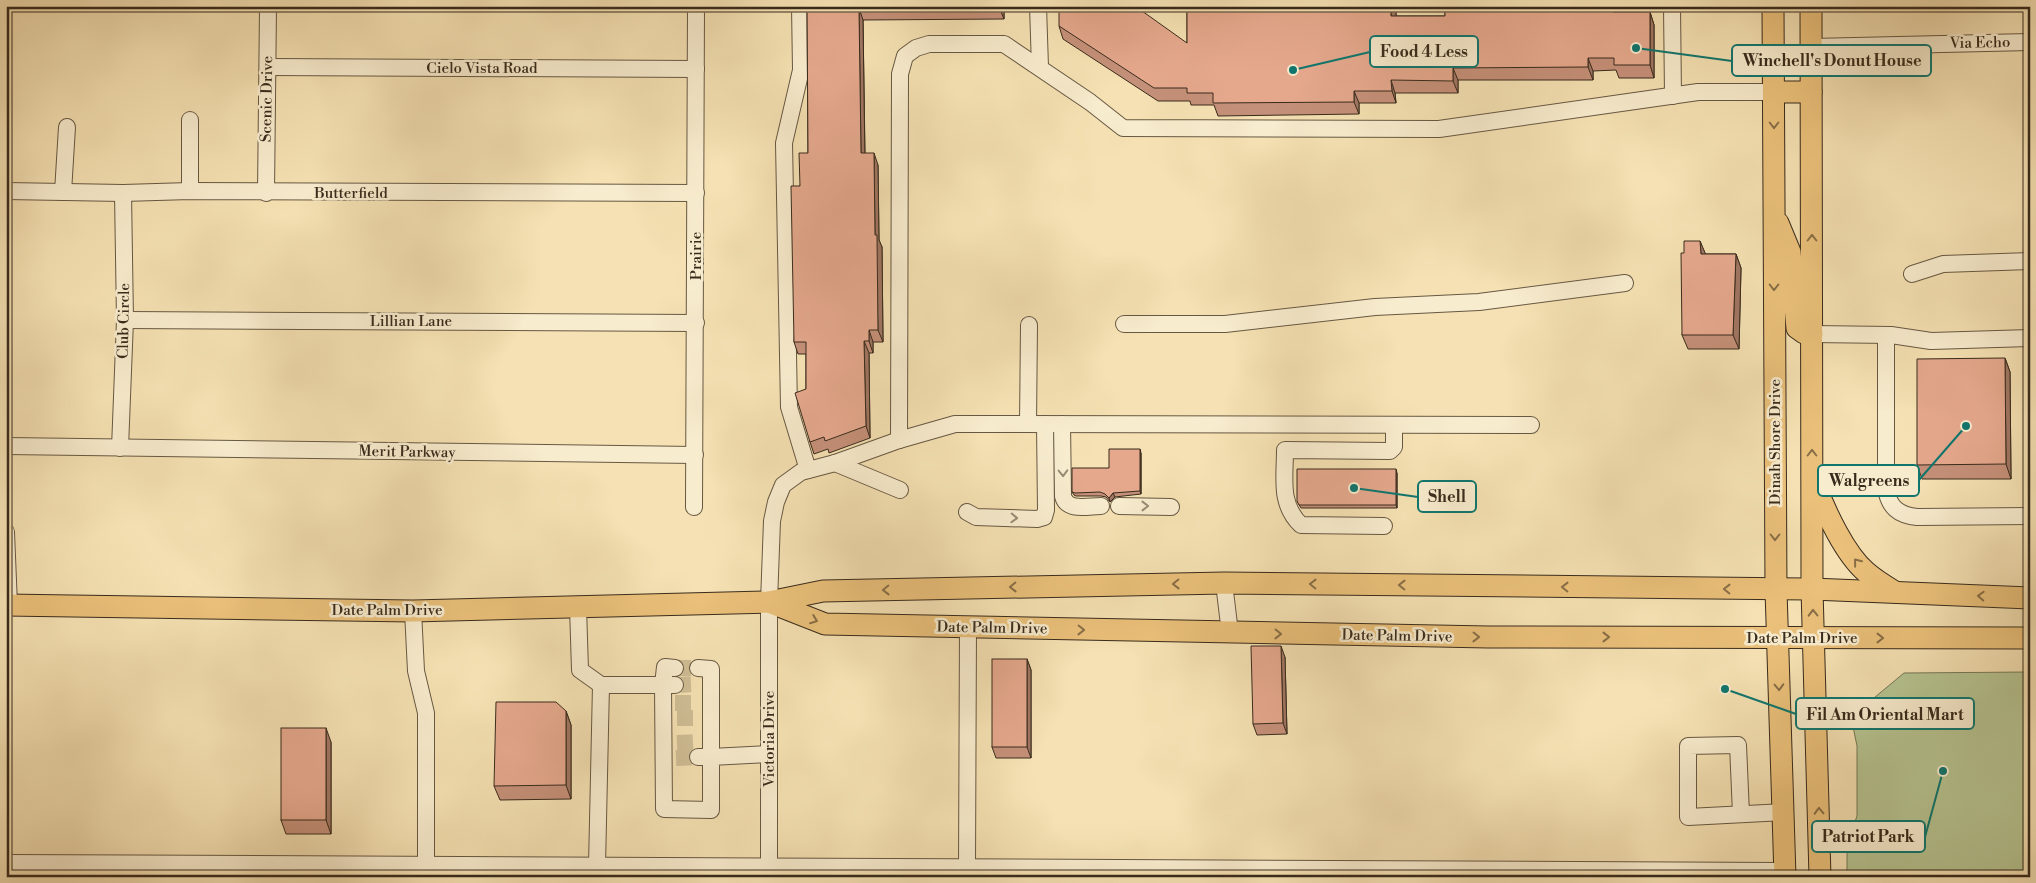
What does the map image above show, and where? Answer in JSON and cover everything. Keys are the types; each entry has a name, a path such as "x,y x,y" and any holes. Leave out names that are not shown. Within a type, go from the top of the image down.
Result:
{"main road":[{"name":"Dinah Shore Drive","path":"1774,6 1776,590 1785,874"},
{"path":"1811,6 1812,589 1820,877"},
{"path":"1774,92 1811,92"},
{"path":"1774,214 1790,252 1797,328 1804,333 1812,334"},
{"path":"1812,479 1833,525 1855,561 1865,572 1895,592"},
{"name":"Date Palm Drive","path":"8,606 413,611 768,602 823,591 1224,583 1812,589 2030,598"},
{"name":"Date Palm Drive","path":"768,602 825,624 1504,638 1650,636 2030,638"}],"street":[{"name":"Scenic Drive","path":"266,192 268,6"},
{"name":"Prairie","path":"694,506 696,6"},
{"path":"800,6 801,70 784,143 789,407 808,470"},
{"path":"1038,6 1040,67"},
{"path":"1672,6 1673,96"},
{"name":"Via Echo","path":"1811,47 2030,42"},
{"path":"899,440 900,74 905,56 916,48 929,44 1004,44 1040,67 1124,128 1439,129 1698,92 1774,92"},
{"name":"Cielo Vista Road","path":"268,67 696,69"},
{"path":"190,120 190,191"},
{"path":"63,192 67,128"},
{"name":"Butterfield","path":"6,191 123,194 190,191 696,192"},
{"name":"Club Circle","path":"120,448 125,320 123,194"},
{"path":"1912,274 1943,264 2030,261"},
{"path":"1124,324 1226,324 1374,308 1479,302 1625,283"},
{"name":"Lillian Lane","path":"125,320 696,323"},
{"path":"1028,424 1029,325"},
{"path":"1812,334 1886,335 1931,341 2030,338"},
{"path":"1886,335 1886,489 1887,499 1891,506 1904,515 1916,517 2030,516"},
{"name":"Victoria Drive","path":"769,872 768,602 772,521 776,502 783,485 808,470 955,424 1531,425"},
{"path":"967,512 976,516 1037,519 1044,517 1046,510 1045,424"},
{"path":"1062,424 1063,496 1065,502 1070,506 1101,506"},
{"path":"1312,424 1312,450"},
{"path":"1384,526 1300,525 1290,515 1284,496 1285,450 1390,451 1394,447 1394,425"},
{"name":"Merit Parkway","path":"6,446 694,455"},
{"path":"835,463 900,490"},
{"path":"1120,506 1171,506"},
{"path":"6,532 8,606"},
{"path":"1224,583 1230,633"},
{"path":"578,607 580,670 602,685 669,685"},
{"path":"413,611 416,671 426,713 426,865"},
{"path":"967,868 968,627"},
{"path":"675,668 665,667 669,685 670,751 664,809 711,810 705,749 703,679"},
{"path":"598,866 602,685"},
{"path":"1742,814 1738,746 1688,746 1688,817 1783,812"},
{"path":"705,749 769,754"},
{"path":"6,863 598,866 769,872 967,868 1055,872 1785,874"}],"green space":[{"path":"2030,672 2030,877 1847,877 1847,844 1857,816 1857,746 1851,717 1904,673"}],"building":[{"path":"807,6 999,6 859,8 861,153 874,153 878,330 869,330 869,341 864,341 866,426 825,441 824,437 810,442 795,393 806,389 806,342 794,342 791,186 800,186 799,153 808,153"},
{"path":"1059,6 1135,6 1187,43 1187,6 1391,6 1391,16 1445,16 1445,6 1613,6 1613,12 1650,12 1650,65 1614,65 1614,58 1588,58 1588,67 1453,68 1453,81 1391,80 1392,91 1354,91 1354,102 1213,103 1213,93 1187,93 1187,88 1154,88 1059,26"},
{"path":"1684,241 1700,241 1701,254 1736,254 1733,335 1682,335 1681,253 1684,253"},
{"path":"2005,358 2006,464 1917,465 1917,359"},
{"path":"1109,449 1140,449 1140,491 1113,493 1109,498 1100,492 1072,492 1072,468 1109,468"},
{"path":"1297,469 1396,469 1396,505 1299,505 1297,501"},
{"path":"1251,646 1281,646 1283,723 1253,724"},
{"path":"992,659 1027,659 1027,747 992,747"},
{"path":"496,702 556,702 566,711 566,785 494,786"},
{"path":"281,728 326,728 326,820 281,820"}],"tunnel":[{"path":"675,668 698,668"},
{"path":"675,685 699,684"},
{"path":"675,703 698,703"},
{"path":"677,718 697,718"},
{"path":"677,743 698,742"},
{"path":"676,758 698,757"}],"place":[{"name":"Winchell's Donut House","path":"1636,48"},
{"name":"Food 4 Less","path":"1293,70"},
{"name":"Walgreens","path":"1966,426"},
{"name":"Shell","path":"1354,488"},
{"name":"Fil Am Oriental Mart","path":"1725,689"},
{"name":"Patriot Park","path":"1943,771"}]}
